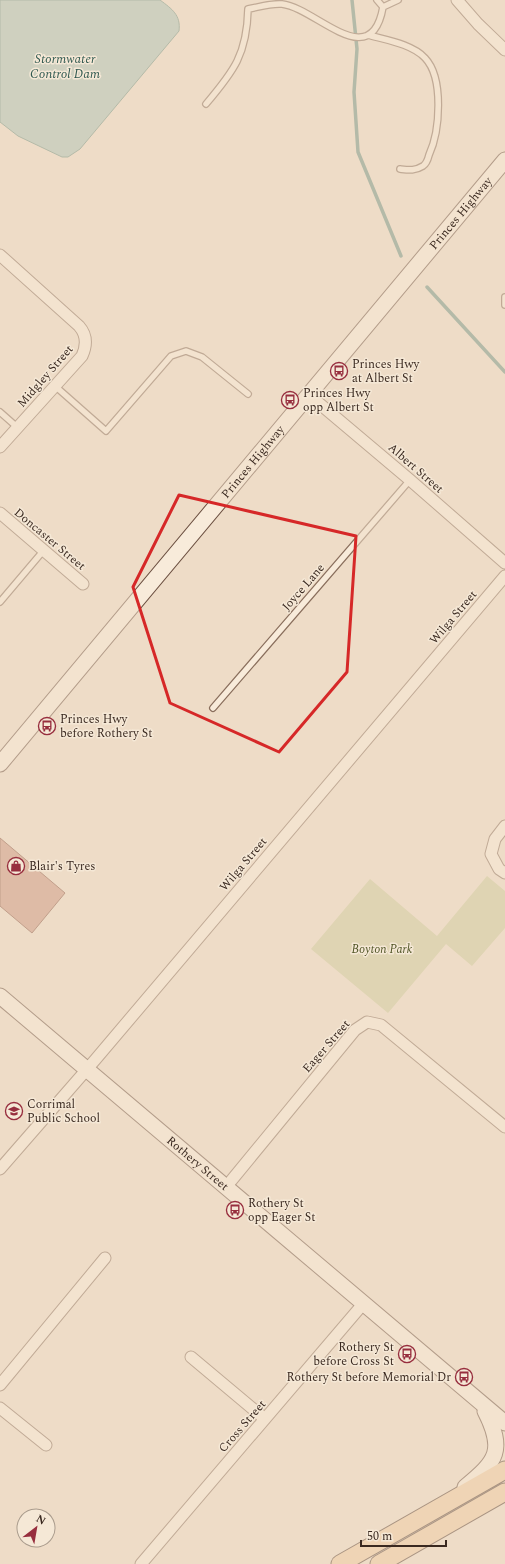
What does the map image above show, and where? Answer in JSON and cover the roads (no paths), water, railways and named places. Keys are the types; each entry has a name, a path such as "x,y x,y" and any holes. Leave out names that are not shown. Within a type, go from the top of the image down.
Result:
{"main road":[{"name":"Princes Highway","path":"0,764 505,160"},
{"name":"Rothery Street","path":"0,996 505,1424"},
{"path":"442,1505 483,1472 496,1453 496,1430 479,1402"},
{"path":"340,1564 505,1470"},
{"path":"379,1564 505,1492"}],"street":[{"path":"457,0 501,47 505,59"},
{"name":"Midgley Street","path":"0,255 84,331 86,342 82,356 0,447"},
{"name":"Albert Street","path":"308,394 505,563"},
{"name":"Doncaster Street","path":"0,513 83,584"},
{"name":"Wilga Street","path":"0,1169 86,1070 505,576"},
{"path":"505,826 495,838 491,854 499,869 505,873"},
{"name":"Eager Street","path":"226,1187 355,1030 367,1022 381,1025 505,1127"},
{"path":"0,1385 105,1258"},
{"name":"Cross Street","path":"141,1564 364,1304"},
{"path":"191,1357 265,1419"},
{"path":"0,1408 46,1445"}],"lane":[{"path":"377,0 383,7"},
{"path":"383,7 398,0"},
{"path":"206,104 235,67 244,48 248,28 248,9 282,4 302,10 325,24 352,37 362,38 376,29 381,19 383,7"},
{"path":"368,35 412,49 424,57 432,66 436,82 438,119 433,147 425,165 414,170 400,169"},
{"path":"505,297 505,305"},
{"path":"54,386 106,431 170,356 186,351 202,357 248,394"},
{"path":"0,412 17,427"},
{"name":"Joyce Lane","path":"212,708 410,480"},
{"path":"0,602 44,550"}],"water":[{"name":"Stormwater Control Dam","path":"0,0 160,0 175,13 179,21 179,31 80,149 68,157 62,157 18,136 0,122"}],"waterway":[{"path":"352,0 357,49 354,92 358,152 401,256"},
{"path":"427,287 505,372"}],"place":[{"name":"Princes Hwy at Albert St","path":"339,371"},
{"name":"Princes Hwy opp Albert St","path":"290,400"},
{"name":"Princes Hwy before Rothery St","path":"47,726"},
{"name":"Blair's Tyres","path":"16,866"},
{"name":"Corrimal Public School","path":"14,1111"},
{"name":"Rothery St opp Eager St","path":"235,1210"},
{"name":"Rothery St before Cross St","path":"407,1354"},
{"name":"Rothery St before Memorial Dr","path":"464,1377"}],"park label":[{"name":"Boyton Park","path":"382,949"}]}
